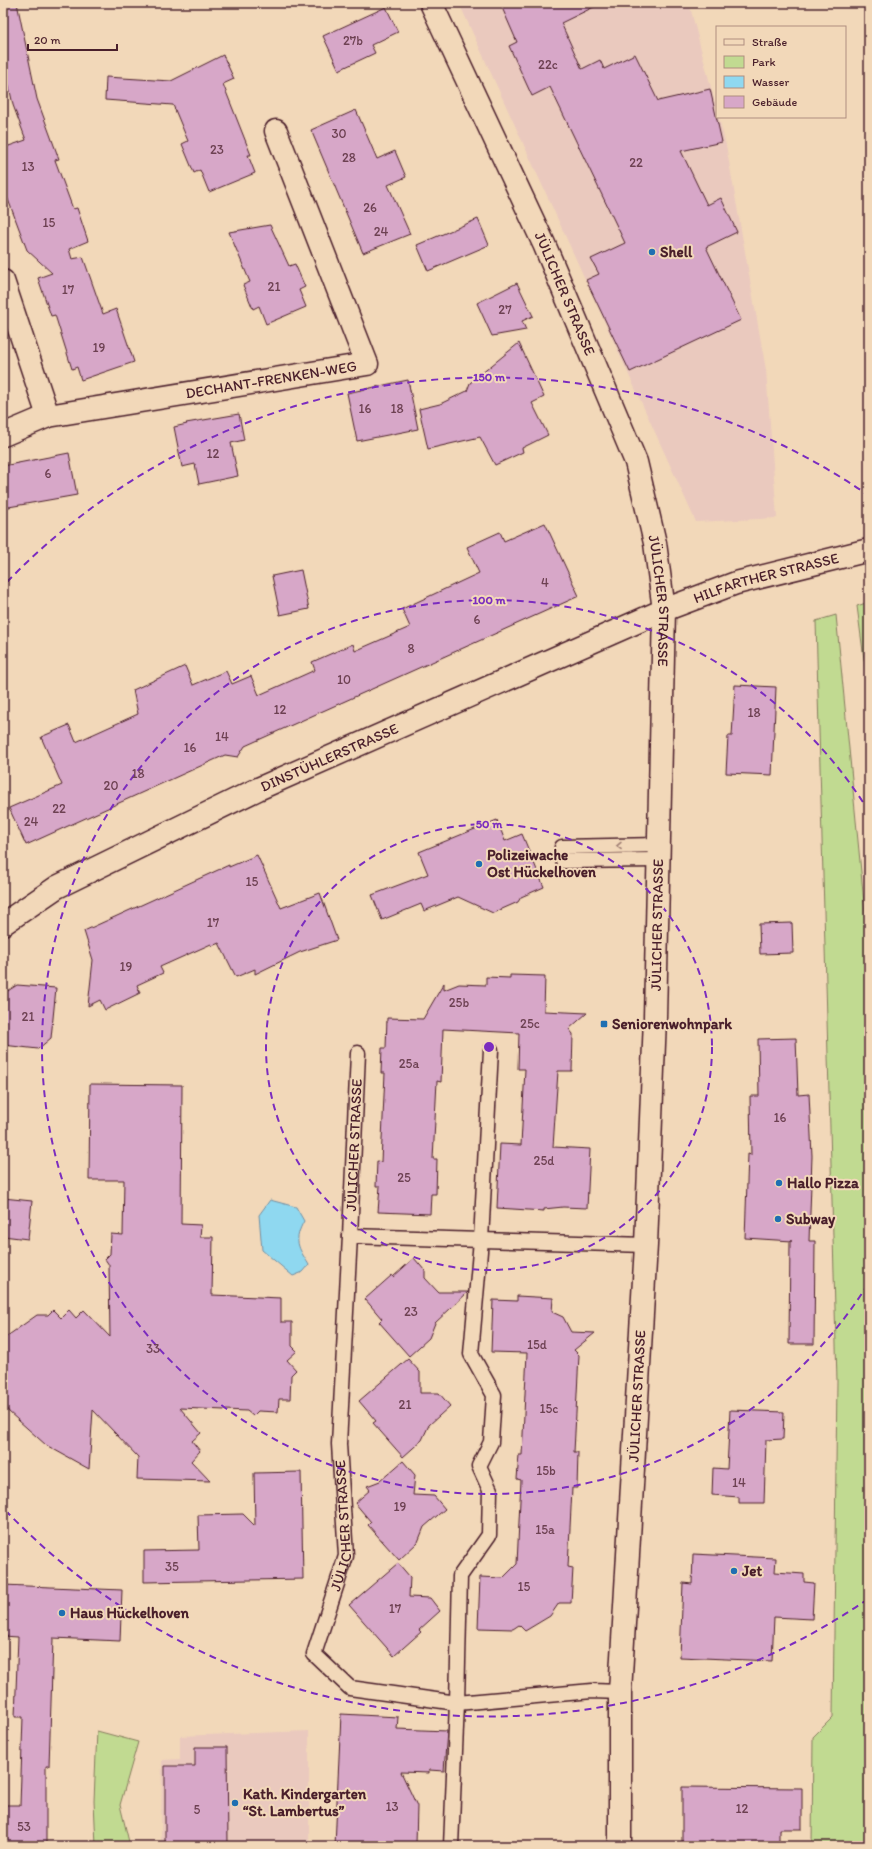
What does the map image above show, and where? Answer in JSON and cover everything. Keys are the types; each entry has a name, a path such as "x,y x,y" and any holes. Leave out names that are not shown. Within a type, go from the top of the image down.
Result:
{"main road":[{"name":"JÜLICHER STRASSE","path":"431,3 544,244 636,462 655,542 664,610 664,702 658,852 655,1018 646,1245 620,1692 620,1846"},
{"name":"DECHANT-FRENKEN-WEG","path":"3,434 48,416 367,364 276,131"},
{"path":"3,281 48,416"},
{"name":"HILFARTHER STRASSE","path":"664,610 736,583 869,550"},
{"name":"DINSTÜHLERSTRASSE","path":"3,924 57,887 258,789 664,610"}],"lane":[{"path":"562,847 658,852"},
{"path":"563,861 658,852"},
{"path":"451,1846 457,1703 460,1576 489,1535 490,1490 479,1466 491,1442 494,1395 471,1354 481,1240 492,1050"},
{"name":"JÜLICHER STRASSE","path":"358,1053 339,1444 346,1556 314,1654 350,1688 457,1703 592,1691 620,1692"},
{"path":"350,1236 646,1245"}],"shaded area":[{"path":"459,3 689,3 716,107 716,118 719,118 726,145 766,370 777,518 696,522"},
{"name":"Kath. Kindergarten “St. Lambertus”","path":"309,1731 309,1846 161,1846 162,1760 180,1759 180,1736"}],"green space":[{"path":"869,602 869,697 857,606"},
{"path":"836,615 869,954 869,1846 812,1846 813,1737 833,1717 837,1381 816,621"},
{"path":"97,1731 138,1742 120,1805 130,1846 96,1846 94,1801"}],"water":[{"path":"270,1200 296,1207 304,1221 299,1234 298,1244 309,1265 303,1272 293,1276 262,1250 259,1215"}],"building":[{"path":"3,3 17,3 37,99 59,159 55,160 73,209 77,208 88,241 69,249 72,259 83,257 103,314 116,309 134,362 81,380 77,367 72,369 55,315 51,316 38,278 52,273 27,250 3,186 3,148 26,140 13,105 3,58"},
{"path":"500,3 602,3 561,23 582,69 600,60 604,69 635,54 658,101 710,89 722,142 681,151 707,205 721,198 737,232 706,247 741,320 630,372 586,280 599,274 591,259 625,243 550,87 532,96 509,46 517,42"},
{"path":"386,7 398,32 371,45 375,53 339,70 323,36"},
{"path":"223,55 234,79 223,84 251,155 248,155 255,173 209,192 200,170 194,173 182,144 188,141 173,105 105,100 106,77 171,81"},
{"path":"356,110 377,159 395,151 406,177 388,185 410,234 363,253 311,130"},
{"path":"478,219 489,245 428,271 417,245"},
{"path":"270,225 289,266 295,264 305,287 299,290 306,307 266,324 259,306 253,309 243,285 250,282 229,232"},
{"path":"517,283 533,316 522,321 526,330 492,336 477,303"},
{"path":"519,343 544,397 532,403 548,435 522,448 523,452 495,465 480,437 428,449 419,409 440,404 467,391 470,383"},
{"path":"408,380 418,429 357,441 347,393"},
{"path":"239,414 244,440 231,443 238,476 199,484 195,464 182,467 174,427 187,424 186,423"},
{"path":"69,453 77,495 3,508 3,466"},
{"path":"545,523 579,596 245,746 238,757 225,755 26,845 9,808 62,785 41,737 69,725 76,742 138,714 133,690 185,666 193,685 226,671 232,684 251,676 259,695 315,670 312,662 353,644 355,651 410,627 402,609 479,573 467,547 500,532 504,541"},
{"path":"301,570 309,609 280,615 272,576"},
{"path":"735,685 776,687 772,775 726,773 728,736 732,736"},
{"name":"Polizeiwache Ost Hückelhoven","path":"497,820 505,841 522,834 544,887 521,897 518,902 493,913 458,897 424,911 421,904 382,920 372,895 428,874 419,852"},
{"path":"257,855 281,908 320,893 337,940 300,952 255,974 255,969 236,977 219,943 212,946 211,944 160,967 163,973 137,985 140,993 105,1010 100,1000 88,1006 93,960 84,931 229,865 229,867"},
{"path":"792,923 793,953 760,954 759,924"},
{"path":"510,975 545,976 544,1011 587,1013 569,1029 573,1034 572,1071 558,1071 553,1147 590,1149 587,1208 563,1207 544,1209 544,1211 497,1208 500,1144 521,1145 525,1069 518,1069 519,1033 443,1029 441,1082 437,1081 433,1159 437,1159 436,1194 431,1194 430,1214 378,1212 380,1186 376,1186 377,1161 381,1162 385,1073 381,1073 382,1048 386,1048 387,1018 423,1019 444,983 444,990 459,984 486,985 486,977 510,978"},
{"path":"17,985 56,988 51,1038 38,1049 3,1045 3,994"},
{"path":"796,1038 798,1095 809,1094 812,1156 809,1241 815,1241 814,1344 789,1344 790,1241 792,1241 745,1238 748,1154 751,1155 750,1096 759,1096 758,1039"},
{"path":"90,1084 182,1085 181,1224 201,1225 200,1237 213,1237 212,1295 281,1298 281,1322 292,1322 292,1346 297,1351 287,1360 296,1370 291,1375 290,1399 279,1399 278,1412 258,1411 253,1416 247,1411 180,1408 201,1433 192,1441 200,1451 191,1461 210,1481 137,1479 138,1457 93,1410 89,1469 46,1445 9,1412 3,1404 3,1339 37,1315 48,1315 53,1310 61,1318 69,1310 76,1318 84,1310 110,1337 109,1265 105,1259 110,1254 111,1234 123,1235 124,1180 89,1180"},
{"path":"3,1198 32,1201 28,1239 3,1236"},
{"path":"414,1258 425,1271 425,1278 438,1292 468,1292 435,1323 429,1338 409,1356 379,1322 382,1319 365,1299"},
{"path":"517,1296 553,1298 552,1312 563,1317 571,1332 595,1333 574,1350 579,1355 574,1452 578,1452 577,1488 572,1488 568,1567 573,1568 571,1603 559,1603 550,1616 525,1631 519,1625 513,1629 478,1628 480,1577 503,1578 517,1564 521,1480 517,1479 519,1455 522,1455 527,1353 491,1352 493,1300 517,1301"},
{"path":"408,1359 420,1372 420,1393 439,1393 450,1406 429,1425 422,1440 403,1457 373,1423 376,1421 359,1401"},
{"path":"730,1410 784,1412 783,1439 766,1440 764,1503 739,1503 739,1497 712,1495 713,1468 727,1469"},
{"path":"403,1461 415,1475 413,1495 434,1496 445,1509 424,1527 418,1542 399,1560 368,1525 371,1522 355,1503 370,1490 367,1486 380,1481"},
{"path":"301,1472 303,1579 144,1582 144,1551 199,1550 198,1515 243,1514 255,1526 254,1473"},
{"path":"693,1554 776,1558 775,1572 804,1574 804,1582 814,1583 812,1619 774,1617 772,1661 680,1657 683,1583 692,1584"},
{"path":"398,1563 410,1577 409,1597 430,1598 440,1611 419,1630 421,1632 394,1656 349,1605"},
{"path":"3,1585 122,1590 120,1641 53,1638 49,1766 46,1766 46,1846 3,1846 3,1805 20,1805 23,1717 15,1717 18,1637 3,1636"},
{"path":"341,1714 398,1717 397,1729 447,1731 444,1771 429,1770 429,1773 401,1772 417,1806 416,1844 405,1844 404,1846 335,1846"},
{"path":"195,1747 227,1747 228,1846 165,1846 165,1766 195,1766"},
{"path":"682,1787 802,1788 802,1829 779,1829 779,1846 682,1845"}],"place":[{"name":"Shell","path":"652,252"},
{"name":"Polizeiwache Ost Hückelhoven","path":"479,864"},
{"name":"Seniorenwohnpark","path":"604,1024"},
{"name":"Hallo Pizza","path":"779,1183"},
{"name":"Subway","path":"778,1219"},
{"name":"Jet","path":"734,1571"},
{"name":"Haus Hückelhoven","path":"62,1613"},
{"name":"Kath. Kindergarten “St. Lambertus”","path":"235,1803"}]}
